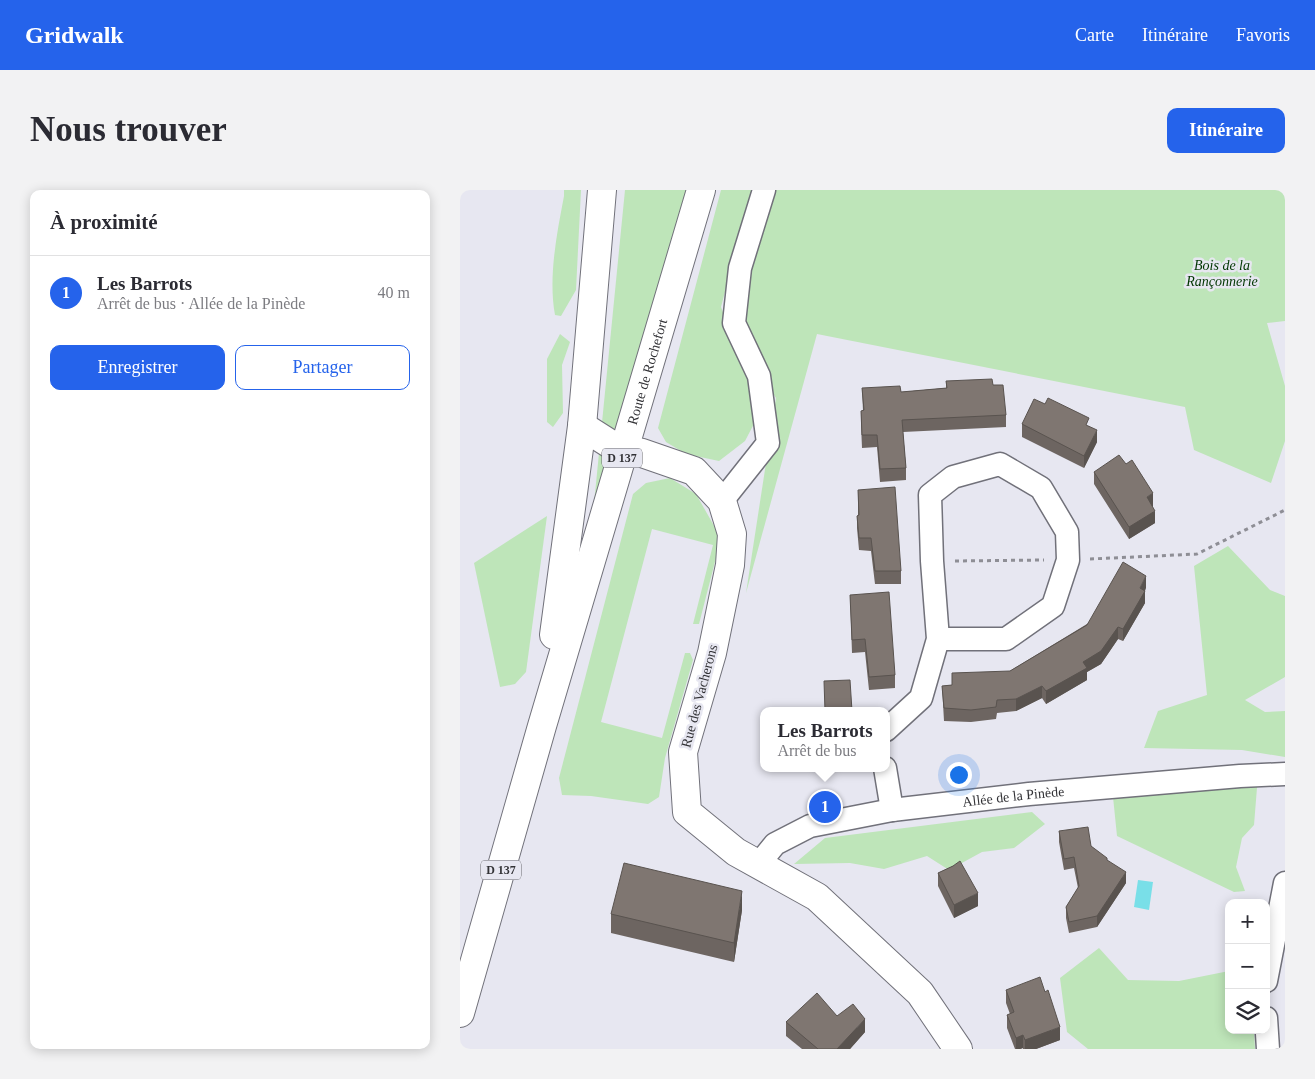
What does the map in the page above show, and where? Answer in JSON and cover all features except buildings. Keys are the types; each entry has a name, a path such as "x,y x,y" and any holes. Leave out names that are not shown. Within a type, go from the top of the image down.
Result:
{"main road":[{"name":"Route de Rochefort","path":"542,726 582,426 602,190"},
{"name":"Route de Rochefort","path":"460,1013 542,726 701,190"},
{"name":"Rue des Vacherons","path":"582,426 615,447 694,471 722,501 732,534 730,565 712,653 683,752 687,812 736,852 817,897 920,993 958,1049"}],"street":[{"path":"722,501 768,443 759,376 734,323 740,268 764,190"},
{"path":"890,726 921,698 938,639 932,561 930,495 953,476 1000,464 1041,488 1067,532 1068,560 1053,606 1006,639 938,639"},
{"path":"886,772 892,810"},
{"name":"Allée de la Pinède","path":"758,865 775,844 810,826 892,810 1038,793 1285,774"},
{"path":"1270,960 1285,883"},
{"path":"1267,1034 1268,1049"}],"path":[{"path":"932,561 1068,560 1197,554 1285,510"}],"green space":[{"path":"564,190 581,190 576,290 561,316 555,315 552,286 554,255"},
{"path":"625,190 690,190 591,534"},
{"path":"721,190 752,190 721,307 751,386 756,420 745,441 719,461 686,454 666,442 658,428"},
{"name":"Bois de la Rançonnerie","path":"764,190 1285,190 1285,321 1267,323 1285,386 1285,441 1271,483 1194,450 1185,407 817,334 746,593 776,398 753,363 734,323"},
{"path":"560,334 570,342 562,365 563,413 553,427 547,422 547,359"},
{"path":"670,478 696,494 717,531 717,554 699,624 693,624 713,545 652,529 601,722 662,738 685,653 690,653 693,660 665,758 659,797 648,804 591,796 562,795 559,778 633,494 646,483"},
{"path":"547,516 526,672 515,684 500,687 474,563"},
{"path":"1228,546 1270,590 1285,596 1285,677 1245,700 1265,712 1285,711 1285,757 1242,750 1144,748 1158,711 1207,695 1194,566"},
{"path":"1258,775 1254,825 1242,838 1236,867 1245,891 1234,892 1117,836 1112,787"},
{"path":"1032,812 1045,824 1014,848 982,852 949,870 927,856 884,869 850,863 794,864 825,838"},
{"path":"1099,948 1128,980 1179,981 1225,972 1225,1034 1254,1034 1255,1049 1088,1049 1067,1032 1060,978"}],"water":[{"path":"1138,880 1153,882 1149,910 1134,907"}],"place":[{"name":"Les Barrots","path":"825,807"}]}
